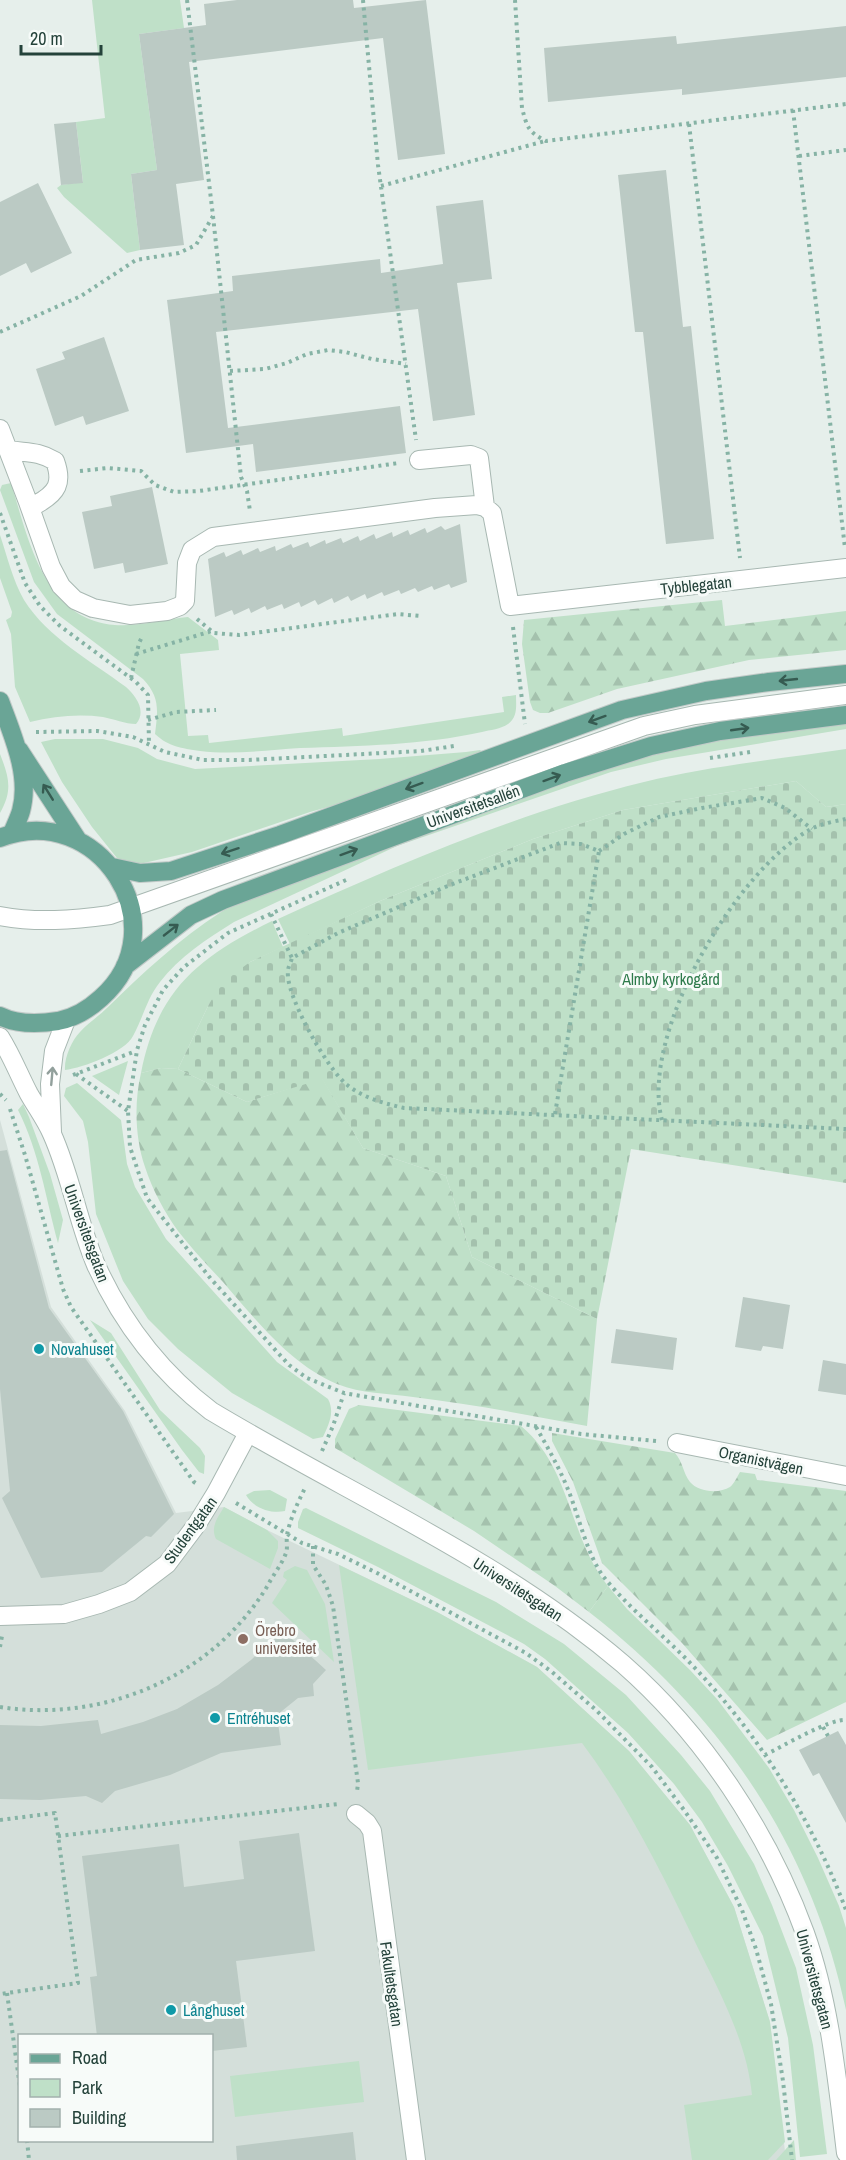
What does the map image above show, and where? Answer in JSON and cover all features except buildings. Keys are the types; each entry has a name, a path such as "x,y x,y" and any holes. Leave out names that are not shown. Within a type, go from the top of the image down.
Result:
{"main road":[{"path":"112,867 140,873 171,871 280,835 622,710 706,691 768,682 846,675"},
{"path":"0,701 16,747 23,780 21,810 6,835"},
{"name":"Universitetsallén","path":"125,966 191,915 223,900 565,773 688,737 846,715"},
{"path":"16,747 30,764 77,839"},
{"path":"0,1016 36,1024 66,1020 90,1008 110,990 125,966 132,941 131,908 126,890 112,867 97,851 77,839 45,831 6,835"}],"street":[{"path":"0,429 51,567 61,586 75,600 93,608 130,615 180,606 185,601 187,563 192,550 213,537 435,508 477,505 485,507 492,513 510,606"},
{"path":"9,450 35,452 55,461 59,472 58,487 50,497 37,504 28,502"},
{"path":"419,460 471,455 479,458 485,507"},
{"name":"Tybblegatan","path":"510,606 846,568"},
{"path":"0,916 19,920 62,921 110,915 644,726 695,715 846,695"},
{"name":"Universitetsgatan","path":"52,1134 50,1084 54,1051 66,1020"},
{"name":"Universitetsgatan","path":"0,1037 52,1134 95,1262 120,1310 151,1355 169,1374 190,1395 212,1411 368,1498 504,1578 567,1621 622,1664 652,1692 713,1763 764,1842 805,1934 821,1989 830,2035 846,2153"},
{"name":"Studentgatan","path":"0,1616 64,1614 130,1592 167,1564 197,1524 248,1433"},
{"name":"Organistvägen","path":"677,1443 846,1476"},
{"name":"Fakultetsgatan","path":"356,1808 372,1831 416,2160"}],"path":[{"path":"187,0 241,477 245,485 252,532"},
{"path":"59,472 108,468 141,471 155,484 174,492 200,491 419,460 381,186 363,0"},
{"path":"515,0 522,108 526,125 533,135 546,141"},
{"path":"381,186 546,141 846,104"},
{"path":"793,110 846,553"},
{"path":"689,124 743,580"},
{"path":"799,156 846,150"},
{"path":"0,332 81,296 136,260 179,253 196,245 213,216"},
{"path":"230,371 265,369 308,354 328,350 406,364"},
{"path":"0,513 26,583 40,606 68,633 130,678 148,695 149,744"},
{"path":"185,601 200,623 214,633 239,635 399,614 420,616"},
{"path":"510,606 525,728"},
{"path":"130,678 138,643 155,612"},
{"path":"136,654 212,631"},
{"path":"148,720 176,712 216,710"},
{"path":"36,732 97,731 133,737 165,752 203,760 249,760 421,751 461,745"},
{"path":"706,759 753,752"},
{"path":"555,1114 599,851 624,834 659,818 762,798 785,808 812,829"},
{"path":"662,1120 658,1105 658,1081 669,1030 695,965 728,911 754,878 783,850 812,829 846,819"},
{"path":"292,958 348,928 450,885 560,843 581,844 599,851"},
{"path":"354,877 228,933 184,967 163,990 145,1025 137,1050 128,1111 130,1147 147,1197 211,1279 289,1365 308,1378 344,1393 580,1434 677,1443"},
{"path":"271,914 292,958 288,971 292,995 328,1064 345,1083 374,1101 405,1108 846,1129"},
{"path":"76,1074 128,1111"},
{"path":"0,1103 6,1100 15,1121 63,1289 71,1307 194,1482 276,1525 287,1535 338,1554 377,1573 526,1653 596,1710 652,1767 717,1858 742,1910 756,1949 771,2004 792,2160"},
{"path":"0,1707 55,1710 110,1703 169,1680 194,1665 235,1629 255,1606 287,1553 287,1535 297,1504 333,1426 344,1393"},
{"path":"536,1426 568,1490 602,1574 722,1698 765,1755 812,1833 845,1903 846,1910"},
{"path":"58,1836 356,1808 358,1783 333,1606 326,1585 314,1565 313,1546"},
{"path":"765,1755 841,1719 846,1720"},
{"path":"823,1727 828,1736"},
{"path":"0,1820 55,1813 78,1983 0,1994"},
{"path":"7,1993 18,2073"},
{"path":"27,2142 29,2160"}],"shaded area":[{"name":"Örebro universitet","path":"0,1120 51,1307 125,1411 176,1513 224,1507 437,1612 537,1667 629,1751 690,1825 734,1907 770,2022 786,2160 0,2160"}],"green space":[{"path":"92,0 180,0 184,28 139,34 157,170 131,174 140,250 127,253 64,197 57,188 61,185 83,182 76,122 105,118"},
{"path":"11,483 24,528 43,573 55,592 71,608 91,620 115,625 141,624 188,617 218,640 219,650 180,654 188,736 208,735 209,743 342,728 343,736 504,712 502,697 516,695 516,711 513,718 505,726 492,730 437,740 392,744 225,752 200,751 170,744 155,734 156,704 149,686 143,679 57,614 34,582 0,490 2,485"},
{"path":"0,535 13,577 20,593 34,614 58,637 130,691 140,709 136,724 103,717 85,716 57,717 30,722 15,687 11,634 6,620 11,617 12,612 0,578"},
{"path":"722,600 725,626 846,611 846,650 749,660 617,689 548,713 533,710 522,644 524,620"},
{"path":"846,721 846,729 666,759 611,772 397,846 234,922 214,935 194,949 160,982 129,1042 103,1058 65,1070 67,1055 77,1035 148,969 206,922 262,891 650,751"},
{"path":"55,739 103,739 138,748 157,759 195,769 379,759 480,750 484,753 414,783 310,812 192,852 135,865 117,858 92,827 62,782 41,742"},
{"path":"846,749 846,804 826,807 796,781 623,810 533,839 380,901 290,944 278,919 412,860 550,809 644,782 745,763"},
{"path":"0,754 6,770 8,790 0,813"},
{"name":"Almby kyrkogård","path":"796,781 826,807 846,804 846,1183 631,1149 597,1319 472,1257 446,1176 363,1148 322,1079 247,1102 178,1069 209,1004 224,981 250,962 380,901 533,839 623,810"},
{"path":"272,921 283,947 250,962 209,1004 178,1069 161,1068 141,1073 148,1044 158,1019 170,998 185,979 223,948"},
{"path":"128,1061 119,1095 92,1076"},
{"path":"161,1068 178,1069 247,1102 322,1078 363,1148 446,1176 472,1257 597,1319 587,1426 478,1406 356,1390 320,1375 289,1353 261,1326 183,1238 151,1184 139,1145 137,1096 141,1073"},
{"path":"77,1083 121,1120 127,1164 135,1187 166,1239 277,1362 328,1399 331,1413 323,1437 313,1439 232,1393 178,1349 148,1319 123,1281 96,1214 88,1142 83,1121 64,1096 66,1088"},
{"path":"23,1104 50,1174 63,1220 58,1243 37,1158 18,1110"},
{"path":"90,1320 111,1333 160,1410 200,1448 205,1456 204,1474 199,1472 182,1450"},
{"path":"359,1405 521,1426 550,1462 585,1547 608,1586 589,1612 474,1531 335,1448 335,1439 349,1409"},
{"path":"552,1433 675,1453 690,1482 703,1490 720,1491 730,1487 740,1472 755,1474 757,1480 846,1491 846,1702 767,1740 682,1643 602,1563 573,1482 552,1441"},
{"path":"270,1490 287,1499 285,1511 274,1512 263,1509 249,1500 246,1495 254,1491"},
{"path":"224,1507 267,1530 278,1541 278,1548 270,1569 216,1539 214,1526"},
{"path":"306,1508 496,1602 564,1644 626,1695 681,1755 710,1791 754,1864 796,1968 813,2045 827,2154 800,2157 788,2038 763,1936 728,1866 702,1822 674,1784 628,1733 545,1659 524,1644 378,1567 298,1528 303,1509"},
{"path":"339,1565 437,1612 537,1667 629,1751 690,1825 734,1907 770,2022 785,2142 768,2160 692,2160 684,2105 752,2095 745,2056 723,2000 658,1867 615,1791 582,1743 368,1770"},
{"path":"295,1566 307,1570 325,1604 334,1662 272,1603 287,1580 283,1577 284,1572"},
{"path":"608,1586 627,1609 717,1699 769,1768 794,1810 818,1858 846,1928 846,2010 830,1950 810,1893 784,1839 754,1788 719,1740 680,1694 637,1652 589,1612"},
{"path":"359,2061 364,2102 235,2117 230,2076"},
{"path":"794,2140 796,2160 776,2160"}],"place":[{"name":"Novahuset","path":"39,1349"},
{"name":"Örebro universitet","path":"243,1639"},
{"name":"Entréhuset","path":"215,1718"},
{"name":"Långhuset","path":"171,2010"}]}
